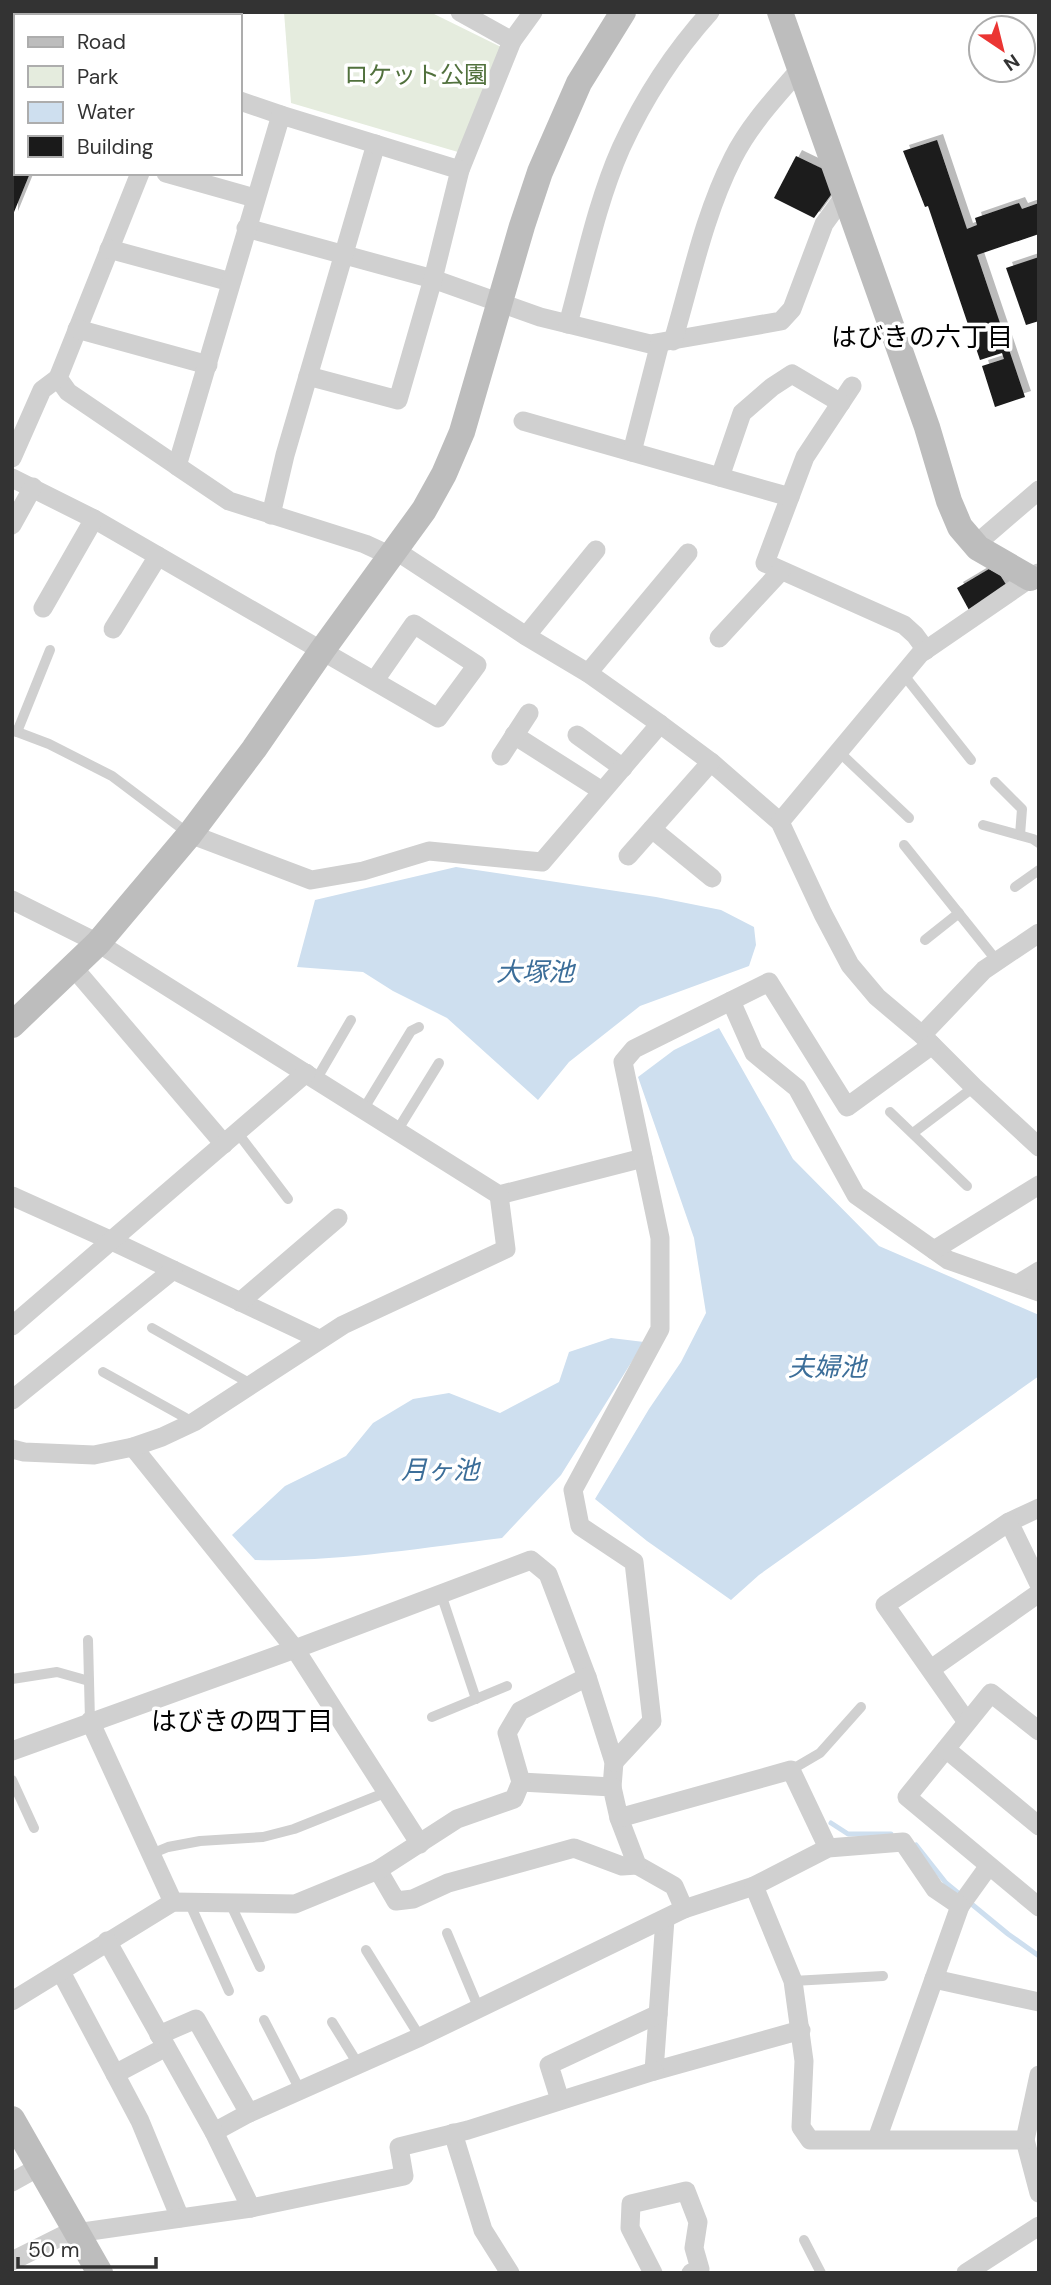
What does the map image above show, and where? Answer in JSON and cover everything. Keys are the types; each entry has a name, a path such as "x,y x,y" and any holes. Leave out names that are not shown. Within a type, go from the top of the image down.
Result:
{"street":[{"path":"460,12 512,41"},
{"path":"308,376 398,400 433,279 460,170 512,41 533,12"},
{"path":"12,1025 98,943 190,834 254,749 424,510 444,474 462,432 522,226 558,127 579,83 623,12"},
{"path":"568,324 605,192 620,149 660,75 710,12"},
{"path":"780,12 960,527 975,545 1034,576 926,650 902,674 780,822"},
{"path":"632,452 713,203 734,156 757,120 801,68"},
{"path":"242,102 460,170"},
{"path":"177,466 281,116"},
{"path":"271,515 285,454 376,144"},
{"path":"12,458 42,390 58,378 139,175"},
{"path":"173,175 255,198"},
{"path":"246,228 433,279 568,324 650,344 781,321 792,309 824,224 845,195"},
{"path":"109,249 231,282"},
{"path":"77,329 208,366"},
{"path":"720,477 742,413 792,374 841,403"},
{"path":"58,378 68,392 229,501 393,553 588,673 711,762 780,822 850,965 877,997 927,1040 974,1087 1035,1136"},
{"path":"852,386 805,457 765,563 904,625 926,650"},
{"path":"523,421 790,497"},
{"path":"12,478 94,519 323,649 438,718 477,665 414,624 375,680"},
{"path":"12,525 33,487"},
{"path":"975,545 1039,490"},
{"path":"43,608 94,519"},
{"path":"526,636 596,550"},
{"path":"588,673 688,553"},
{"path":"113,629 158,556"},
{"path":"719,638 781,570"},
{"path":"500,756 529,713"},
{"path":"190,834 311,880 363,871 429,851 542,862 660,724"},
{"path":"514,735 602,792"},
{"path":"577,735 623,768"},
{"path":"628,856 711,762"},
{"path":"652,829 712,878"},
{"path":"12,900 98,943 499,1195 643,1157"},
{"path":"614,1762 652,1721 638,1608 638,1584 634,1562 580,1525 573,1490 660,1329 660,1238 623,1062 635,1048 769,982 848,1107 927,1040 984,970 1039,933"},
{"path":"74,967 231,1138"},
{"path":"731,1001 754,1053 797,1088 856,1195 948,1260 1039,1292"},
{"path":"12,1326 231,1138 311,1076"},
{"path":"934,1250 1039,1185"},
{"path":"12,1449 24,1452 94,1455 133,1447 194,1422 344,1325 506,1249 499,1195"},
{"path":"12,1196 319,1339"},
{"path":"240,1302 338,1218"},
{"path":"12,1400 173,1270"},
{"path":"1018,1284 1039,1271"},
{"path":"133,1447 295,1649 420,1844"},
{"path":"967,1722 885,1605 1009,1522 1039,1508"},
{"path":"1009,1522 1039,1584"},
{"path":"12,1751 531,1560 548,1574 587,1677 614,1762 612,1787 619,1818 637,1865"},
{"path":"930,1669 1039,1593"},
{"path":"12,2001 107,1941 181,1902 295,1904 378,1870 457,1819 514,1799 521,1782 507,1733 520,1711 587,1677"},
{"path":"1039,1731 990,1693 906,1797 1039,1907"},
{"path":"90,1721 151,1854 181,1902"},
{"path":"946,1749 1039,1826"},
{"path":"619,1818 791,1770 828,1848"},
{"path":"521,1782 612,1787"},
{"path":"214,2132 249,2113 420,2037 684,1909 754,1886 828,1848 903,1843 935,1889 960,1906"},
{"path":"378,1870 396,1901 413,1899 447,1883 575,1848 622,1866 637,1865 674,1886 684,1909"},
{"path":"877,2139 960,1906 988,1867"},
{"path":"754,1886 793,1981 804,2061 802,2127 810,2140 1025,2140"},
{"path":"654,2071 666,1919"},
{"path":"107,1941 214,2132 251,2208"},
{"path":"61,1972 140,2121 180,2218"},
{"path":"934,1979 1039,2002"},
{"path":"560,2101 550,2065 658,2014"},
{"path":"115,2074 196,2019 249,2113"},
{"path":"12,2261 75,2231 251,2208 404,2176 399,2147 801,2030"},
{"path":"1039,2075 1025,2140 1039,2193"},
{"path":"12,2119 100,2273"},
{"path":"453,2133 483,2230 510,2273"},
{"path":"12,2182 39,2167"},
{"path":"653,2273 630,2228 631,2204 686,2191 698,2222 694,2248 700,2269 691,2273"},
{"path":"966,2273 1039,2227"}],"lane":[{"path":"50,650 15,731 49,744 112,776 190,834"},
{"path":"902,674 971,760"},
{"path":"838,751 909,818"},
{"path":"995,782 1022,809 1020,835"},
{"path":"983,825 1039,843"},
{"path":"904,845 997,961"},
{"path":"1015,887 1039,870"},
{"path":"925,940 959,914"},
{"path":"311,1076 351,1020"},
{"path":"363,1110 411,1031 419,1027"},
{"path":"397,1131 439,1063"},
{"path":"913,1133 974,1087"},
{"path":"890,1112 967,1186"},
{"path":"231,1138 288,1199"},
{"path":"152,1328 251,1384"},
{"path":"103,1372 194,1422"},
{"path":"441,1594 475,1699"},
{"path":"88,1640 90,1721"},
{"path":"12,1679 57,1672 89,1681"},
{"path":"432,1717 507,1686"},
{"path":"791,1770 820,1754 861,1707"},
{"path":"12,1780 34,1828"},
{"path":"151,1854 168,1847 200,1841 263,1837 294,1829 387,1793"},
{"path":"181,1902 229,1991"},
{"path":"230,1903 260,1967"},
{"path":"447,1933 479,2009"},
{"path":"366,1950 420,2037"},
{"path":"793,1981 883,1976"},
{"path":"264,2020 300,2090"},
{"path":"331,2022 358,2064"},
{"path":"804,2240 821,2273"}],"green space":[{"name":"ロケット公園","path":"284,12 430,12 501,47 458,152 291,103"}],"water":[{"name":"大塚池","path":"456,867 656,897 721,910 754,927 756,945 749,966 640,1006 569,1062 538,1100 447,1018 393,991 363,972 297,967 315,900"},
{"name":"夫婦池","path":"719,1028 793,1159 879,1246 1039,1315 1039,1376 759,1575 731,1600 647,1541 595,1499 649,1409 681,1362 706,1313 694,1238 638,1077 674,1050"},
{"name":"月ヶ池","path":"611,1338 644,1342 561,1475 502,1538 348,1557 255,1560 232,1535 285,1486 346,1456 373,1423 413,1399 449,1393 500,1413 559,1382 569,1352"}],"building":[{"path":"12,16 14,43 12,43"},
{"path":"12,120 14,120 14,146"},
{"path":"937,140 967,229 977,225 975,218 1019,203 1022,209 1039,203 1039,234 977,255 1025,397 995,407 982,366 1004,359 1002,353 980,360 928,206 925,207 903,151"},
{"path":"796,156 823,169 833,192 814,218 774,198"},
{"path":"12,163 14,175 29,175 12,217"},
{"path":"1039,257 1039,321 1026,325 1006,268"},
{"path":"989,569 1000,575 1007,586 969,610 957,588"}],"waterway":[{"path":"831,1823 848,1834 891,1834"},
{"path":"916,1845 946,1883 1039,1956"}],"district":[{"name":"はびきの六丁目","path":"922,337"},
{"name":"はびきの四丁目","path":"242,1721"}]}
